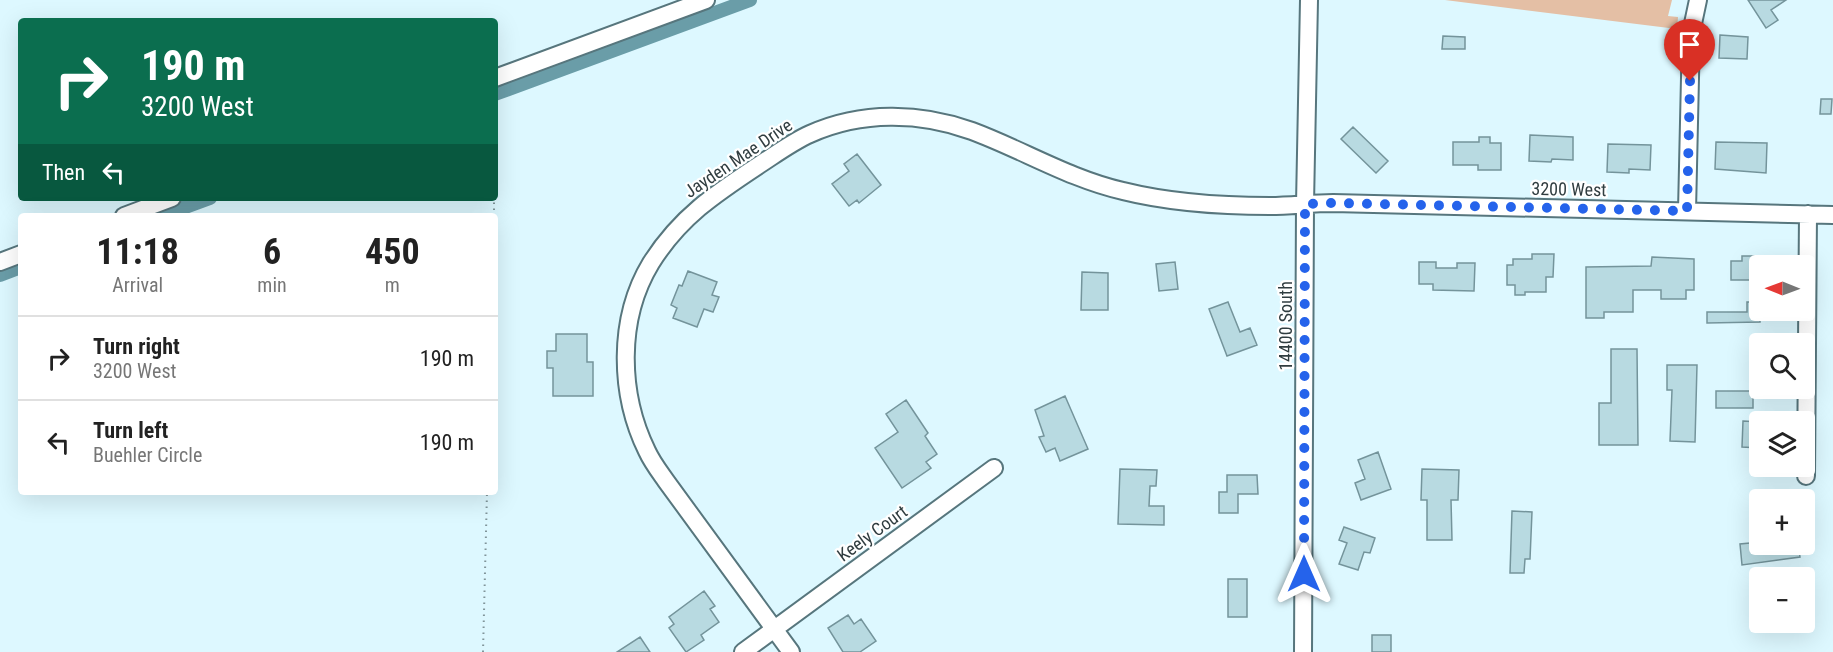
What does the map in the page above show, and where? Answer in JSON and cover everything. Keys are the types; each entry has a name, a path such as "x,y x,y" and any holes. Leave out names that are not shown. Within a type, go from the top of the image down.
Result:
{"street":[{"path":"498,77 706,0"},
{"name":"14400 South","path":"1303,652 1305,204 1309,0"},
{"path":"1687,211 1691,33 1698,0"},
{"name":"Jayden Mae Drive","path":"791,652 648,453 628,396 627,332 634,302 646,270 661,247 695,210 721,189 808,135 834,124 885,117 913,117 962,128 1066,173 1122,191 1191,203 1271,206 1305,204"},
{"path":"132,213 164,201"},
{"name":"3200 West","path":"1305,204 1345,203 1833,215"},
{"path":"1806,411 1808,214"},
{"path":"0,262 18,255"},
{"name":"Keely Court","path":"743,652 994,468"}],"path":[{"path":"483,652 487,495"}],"shaded area":[{"path":"1445,0 1672,0 1668,16 1678,17 1677,29"}],"building":[{"path":"1748,0 1786,0 1771,10 1778,20 1766,28"},
{"path":"1720,35 1748,37 1747,59 1719,58"},
{"path":"1443,36 1465,37 1465,49 1442,49"},
{"path":"1821,99 1832,99 1831,114 1820,114"},
{"path":"1353,127 1388,161 1376,173 1341,139"},
{"path":"1530,135 1573,137 1573,160 1529,161"},
{"path":"1479,137 1490,137 1490,143 1501,143 1501,170 1478,170 1478,165 1453,165 1453,142 1479,142"},
{"path":"1716,142 1767,143 1766,173 1715,169"},
{"path":"1608,144 1651,145 1650,170 1629,169 1629,173 1607,172"},
{"path":"857,154 881,185 859,203 857,200 849,206 832,184 849,171 844,164"},
{"path":"1532,254 1554,254 1553,277 1546,277 1546,292 1525,292 1525,295 1515,295 1515,285 1507,285 1507,265 1513,265 1513,259 1532,259"},
{"path":"1742,256 1749,256 1749,280 1731,280 1731,261 1742,261"},
{"path":"1652,257 1694,259 1694,290 1686,290 1686,299 1661,299 1661,290 1633,290 1633,312 1604,312 1604,318 1586,318 1586,267 1651,266"},
{"path":"1175,262 1178,289 1159,291 1156,264"},
{"path":"1419,262 1436,262 1436,268 1457,268 1457,263 1475,263 1474,291 1433,290 1433,284 1419,284"},
{"path":"688,271 717,282 712,295 719,297 713,312 704,309 697,327 673,318 677,308 671,305"},
{"path":"1082,272 1108,273 1108,310 1081,310"},
{"path":"1228,302 1240,332 1250,328 1257,345 1227,356 1209,309"},
{"path":"1747,302 1749,302 1749,321 1760,322 1707,323 1707,312 1747,312"},
{"path":"556,334 587,334 587,362 593,362 593,396 553,396 553,368 547,368 547,351 556,351"},
{"path":"1611,349 1637,349 1638,445 1599,445 1599,403 1611,403"},
{"path":"1667,365 1697,365 1695,442 1670,441 1672,390 1667,390"},
{"path":"1716,391 1749,391 1749,399 1753,399 1753,408 1716,408"},
{"path":"1065,396 1088,449 1060,461 1055,448 1046,452 1039,437 1044,436 1035,410"},
{"path":"906,400 928,433 925,436 937,454 926,462 931,468 902,488 875,448 898,432 886,414"},
{"path":"1743,421 1749,421 1749,447 1742,447"},
{"path":"1378,452 1391,489 1361,500 1355,483 1365,479 1358,460"},
{"path":"1120,469 1157,470 1156,486 1150,486 1149,506 1164,506 1164,525 1118,524"},
{"path":"1422,469 1459,470 1458,500 1451,500 1452,540 1427,540 1427,500 1421,500"},
{"path":"1227,475 1257,475 1258,494 1238,494 1238,513 1219,513 1219,492 1227,492"},
{"path":"1512,511 1532,512 1530,559 1525,559 1524,573 1510,573"},
{"path":"1344,527 1375,538 1370,553 1364,552 1358,570 1339,564 1347,543 1339,540"},
{"path":"1749,543 1749,555 1800,555 1800,557 1742,565 1740,544"},
{"path":"1228,579 1247,579 1247,617 1228,617"},
{"path":"704,591 715,606 710,609 719,622 701,635 704,640 686,652 669,628 674,624 669,617"},
{"path":"848,615 854,624 861,619 876,641 860,652 843,652 828,628"},
{"path":"1372,635 1391,635 1391,652 1372,652"},
{"path":"640,637 650,652 617,652"}],"waterway":[{"path":"498,93 750,0"},
{"path":"169,213 202,201"},
{"path":"0,275 18,268"}],"route":[{"path":"1304,574 1305,204 1687,211 1690,81"}]}
